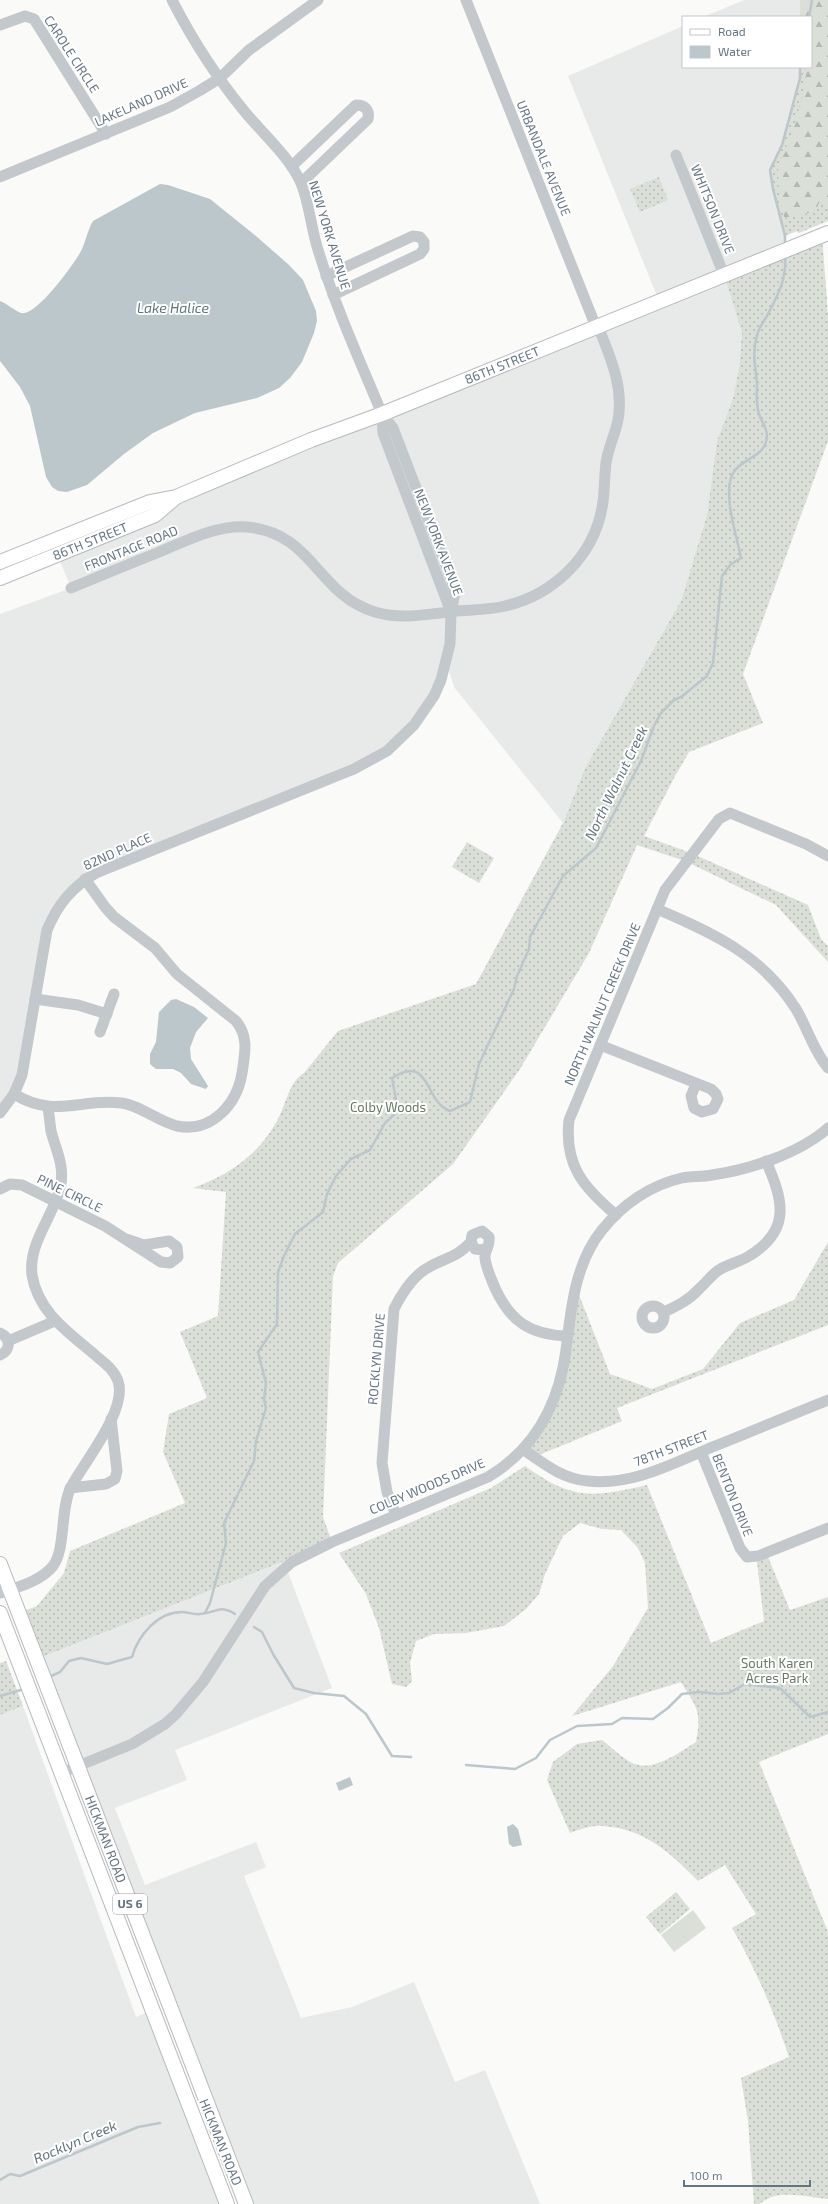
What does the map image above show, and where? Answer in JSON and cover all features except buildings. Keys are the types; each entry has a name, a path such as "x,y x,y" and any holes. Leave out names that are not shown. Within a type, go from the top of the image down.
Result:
{"main road":[{"name":"86TH STREET","path":"0,562 150,502 176,497 311,440 382,414 828,233"},
{"name":"86TH STREET","path":"0,578 155,515 176,497"},
{"name":"HICKMAN ROAD","path":"0,1564 5,1592 51,1695 193,2071 246,2204"},
{"name":"HICKMAN ROAD","path":"0,1613 227,2204"}],"street":[{"name":"NEW YORK AVENUE","path":"172,0 180,16 220,78 244,111 292,166 301,183 318,251 326,276 382,414 383,433 451,612 450,644 447,662 441,680 425,711 402,739 387,751 354,769"},
{"name":"URBANDALE AVENUE","path":"451,612 504,607 534,596 563,577 574,565 592,539 602,508 606,463 617,423 620,397 613,364 466,0"},
{"name":"LAKELAND DRIVE","path":"0,177 170,107 220,78 249,50 316,1"},
{"name":"CAROLE CIRCLE","path":"0,25 25,16 34,19 106,134"},
{"path":"292,166 356,105 361,105 367,108 369,114 368,119 301,183"},
{"name":"WHITSON DRIVE","path":"676,155 724,275"},
{"path":"326,276 413,236 420,237 424,242 424,249 420,254 333,295"},
{"name":"FRONTAGE ROAD","path":"71,588 202,534 216,530 238,527 273,533 293,544 308,557 339,593 356,604 377,613 408,615 451,612"},
{"name":"82ND PLACE","path":"0,1112 14,1094 25,1062 44,942 53,915 67,895 85,879 110,867 354,769"},
{"name":"NORTH WALNUT CREEK DRIVE","path":"616,1214 595,1197 577,1173 569,1152 567,1136 569,1120 574,1104 665,890 693,851 719,819 730,813 806,844 828,856"},
{"path":"14,1094 34,1104 48,1107 121,1103 168,1123 187,1127 203,1124 217,1117 227,1108 238,1088 246,1048 244,1034 236,1021 177,974 155,948 114,917 85,879"},
{"path":"657,909 712,933 744,954 788,998 805,1026 818,1055 828,1068"},
{"path":"100,1032 114,994"},
{"path":"35,999 78,1004 107,1014"},
{"path":"600,1045 696,1084"},
{"path":"5,1592 41,1577 54,1564 70,1488 89,1460 111,1417 119,1393 114,1373 55,1321 45,1308 37,1292 32,1275 32,1255 60,1185 61,1163 51,1130 48,1107"},
{"name":"COLBY WOODS DRIVE","path":"62,1773 142,1739 165,1724 176,1714 203,1682 265,1586 278,1573 308,1553 488,1477 502,1469 524,1450 548,1415 557,1388 576,1286 586,1256 602,1230 616,1214 634,1200 660,1185 682,1178 712,1175 742,1169 766,1161 804,1144 828,1128"},
{"path":"664,1312 686,1301 718,1270 748,1257 770,1239 780,1218 781,1202 779,1191 766,1161"},
{"name":"PINE CIRCLE","path":"0,1189 10,1184 16,1184 105,1226 126,1239"},
{"name":"ROCKLYN DRIVE","path":"396,1515 387,1492 382,1463 394,1309 401,1295 424,1271 429,1267 461,1253 471,1242 472,1235 482,1231 489,1237 488,1246"},
{"path":"471,1242 478,1250 484,1250 488,1246"},
{"path":"488,1246 484,1257 489,1274 502,1303 508,1311 517,1321 533,1330 567,1336"},
{"path":"0,1355 8,1349 4,1337 55,1321"},
{"name":"78TH STREET","path":"524,1450 552,1470 565,1476 587,1481 610,1482 632,1478 701,1452 828,1400"},
{"path":"70,1488 106,1484 115,1479 117,1471 111,1417"},
{"name":"BENTON DRIVE","path":"701,1452 743,1554 752,1558 828,1528"}],"shaded area":[{"path":"744,0 812,0 809,16 705,16"},
{"path":"682,26 682,68 800,68 800,78 782,145 770,170 785,236 785,251 724,275 742,333 739,369 733,398 717,441 707,515 681,601 585,768 563,823 454,687 447,663 434,696 387,751 103,870 57,908 25,1062 0,1112 0,614 71,588 57,554 176,497 659,301 568,76"},
{"path":"332,1542 286,1567 332,1688 175,1750 187,1780 115,1808 145,1885 256,1842 266,1867 244,1876 301,2018 352,2007 414,1982 455,2082 485,2070 540,2204 246,2204 37,1659"},
{"path":"23,1706 136,2017 153,2010 227,2204 0,2204 0,1715"}],"green space":[{"path":"800,0 828,0 828,208 824,209 823,202 820,201 815,211 791,218 784,217 779,196 778,167 796,122 806,77 805,68 812,68 812,16 800,16"},
{"path":"828,0 828,221 799,233 797,231 785,236 773,189 770,170 782,145 800,78 800,68 812,68 812,16"},
{"path":"659,177 668,200 640,212 630,189"},
{"name":"Colby Woods","path":"822,236 828,314 828,441 743,674 763,723 689,752 644,836 691,853 808,905 821,939 828,946 828,962 776,905 685,861 637,845 589,953 520,1069 453,1164 338,1263 333,1276 323,1517 332,1542 37,1659 19,1613 37,1606 64,1573 70,1551 185,1503 163,1452 169,1414 207,1398 180,1332 218,1316 226,1192 193,1188 232,1169 263,1142 279,1117 295,1081 304,1073 338,1031 476,984 563,823 585,768 681,601 707,515 717,441 733,398 739,369 742,333 724,275"},
{"path":"467,842 494,858 479,883 452,867"},
{"path":"828,1242 828,1325 617,1408 622,1421 534,1457 524,1450 548,1415 576,1287 610,1374 652,1389 703,1369 740,1323 794,1300"},
{"name":"South Karen Acres Park","path":"525,1466 556,1485 583,1493 597,1494 647,1485 711,1643 764,1621 757,1562 768,1557 790,1610 828,1597 828,1734 759,1762 828,1932 828,2199 801,2195 783,2195 774,2196 760,2204 754,2204 748,2121 741,2078 789,2057 764,1991 732,1928 756,1914 725,1865 698,1881 667,1852 644,1837 631,1832 617,1828 594,1826 570,1833 547,1780 553,1762 577,1744 602,1740 630,1762 638,1765 647,1765 664,1761 696,1742 698,1732 697,1710 681,1682 572,1716 613,1666 648,1608 645,1563 638,1548 621,1530 602,1529 580,1523 563,1536 545,1574 539,1594 526,1609 504,1626 466,1633 434,1634 416,1641 410,1663 412,1681 406,1687 392,1684 379,1628 366,1594 339,1553 491,1488"},
{"path":"6,1661 23,1706 0,1715 0,1663"},
{"path":"676,1892 690,1909 660,1934 646,1917"},
{"path":"693,1910 706,1928 674,1952 661,1935"}],"water":[{"name":"Lake Halice","path":"160,184 168,185 210,199 289,265 303,280 316,311 317,321 314,333 302,362 290,378 279,388 257,398 195,413 153,433 124,454 87,485 67,492 58,491 52,487 46,477 30,406 20,387 0,361 0,301 21,313 28,312 36,307 54,289 80,253 93,221"},
{"path":"176,999 194,1007 208,1018 196,1032 190,1048 191,1059 208,1086 206,1089 191,1084 181,1073 173,1069 156,1069 150,1064 150,1054 156,1042 159,1012 171,1000"},
{"path":"350,1777 353,1785 339,1791 336,1783"},
{"path":"513,1824 518,1829 522,1845 513,1847 509,1844 507,1827"}],"waterway":[{"name":"North Walnut Creek","path":"809,16 812,0"},
{"name":"North Walnut Creek","path":"785,245 785,236 773,189 770,170 782,145 800,78 800,68"},
{"name":"North Walnut Creek","path":"205,1613 210,1603 226,1543 224,1523 254,1461 256,1441 266,1408 264,1400 266,1383 258,1352 277,1324 278,1272 295,1234 323,1212 327,1194 336,1176 351,1159 370,1150 385,1123 398,1111 392,1078 405,1072 414,1071 426,1081 441,1106 450,1111 470,1102 479,1064 514,989 517,976 529,949 530,937 563,876 596,848 641,761 654,726 661,713 674,700 681,697 707,676 713,663 722,576 731,564 741,558 730,505 730,484 732,475 736,469 758,454 766,443 767,432 757,407 757,383 754,359 755,348 759,330 778,295 783,280 785,256"},
{"name":"North Walnut Creek","path":"49,1677 60,1672 69,1661 81,1658 107,1664 132,1657 144,1634 164,1616 182,1612 198,1614 221,1609 235,1614"},
{"path":"254,1627 262,1632 273,1654 294,1688 314,1693 344,1696 366,1714 392,1756 411,1757"},
{"path":"466,1765 515,1769 536,1758 550,1740 577,1726 612,1724 622,1718 653,1719 668,1708 682,1694 699,1692 718,1694 729,1693 745,1684 780,1688 810,1717 828,1712"},
{"name":"North Walnut Creek","path":"0,1696 24,1689"},
{"name":"Rocklyn Creek","path":"0,2180 10,2174 20,2176 138,2127 160,2123"}]}
